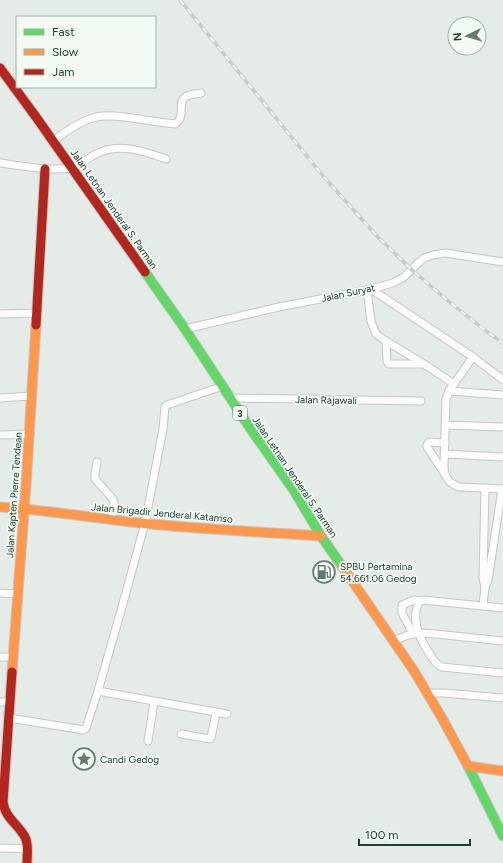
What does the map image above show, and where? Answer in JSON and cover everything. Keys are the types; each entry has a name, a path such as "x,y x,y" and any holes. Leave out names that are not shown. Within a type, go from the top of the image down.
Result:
{"main road":[{"name":"Jalan Letnan Jenderal S. Parman","path":"0,68 185,329 252,432 293,489 322,536 395,641 428,693 468,766 503,836"},
{"name":"Jalan Kapten Pierre Tendean","path":"27,863 28,849 25,838 14,824 3,804 32,396 45,169"},
{"name":"Jalan Brigadir Jenderal Katamso","path":"0,508 24,509 112,520 205,529 322,536"},
{"path":"468,766 503,771"}],"street":[{"path":"53,141 86,120 97,117 112,116 176,124 180,120 184,97 201,93"},
{"path":"0,163 45,169 72,168 96,154 108,149 119,148 147,153 166,159"},
{"name":"Jalan Suryat","path":"185,329 393,283 404,277 424,258 433,255 445,254 503,262"},
{"path":"369,289 371,321 376,334 454,384"},
{"path":"369,289 473,358 503,380"},
{"path":"0,314 37,313"},
{"path":"386,341 387,361 389,364 424,364"},
{"path":"445,474 446,399 449,391 473,358"},
{"path":"9,718 83,730 86,728 98,691 145,523 166,406 223,386"},
{"path":"449,391 503,394"},
{"path":"0,398 32,396"},
{"name":"Jalan Rajawali","path":"231,398 421,401"},
{"path":"445,425 503,427"},
{"path":"0,435 29,434"},
{"path":"445,443 429,442 427,448 451,483 460,487 503,489 488,580 485,587 483,606"},
{"path":"445,454 503,458"},
{"path":"97,462 94,474 95,479 114,502 112,520"},
{"path":"485,488 483,578 485,587"},
{"path":"0,593 18,594"},
{"path":"503,608 423,600 414,600 402,605 402,613 413,634 426,648 438,666 503,673"},
{"path":"413,634 415,614 417,605 420,601"},
{"path":"395,641 413,634 436,634 503,641"},
{"path":"0,657 13,657"},
{"path":"98,691 228,714"},
{"path":"428,693 503,698"},
{"path":"0,702 10,702"},
{"path":"148,741 154,702"},
{"path":"181,734 210,739 216,713"},
{"path":"0,848 28,849"}],"railway":[{"path":"180,0 324,177 377,236 412,270 447,300 503,343"}],"traffic: fast":[{"path":"145,272 293,489 321,536 342,566"},
{"path":"468,766 503,836"}],"traffic: slow":[{"path":"12,672 36,325"},
{"path":"0,507 162,525 321,536"},
{"path":"342,566 414,671 468,766 503,771"}],"traffic: jam":[{"path":"0,68 145,272"},
{"path":"36,325 45,169"},
{"path":"12,672 3,802 4,808 9,817 25,837 27,847 27,863"}],"place":[{"name":"SPBU Pertamina 54.661.06 Gedog","path":"324,572"},
{"name":"Candi Gedog","path":"84,759"}]}
